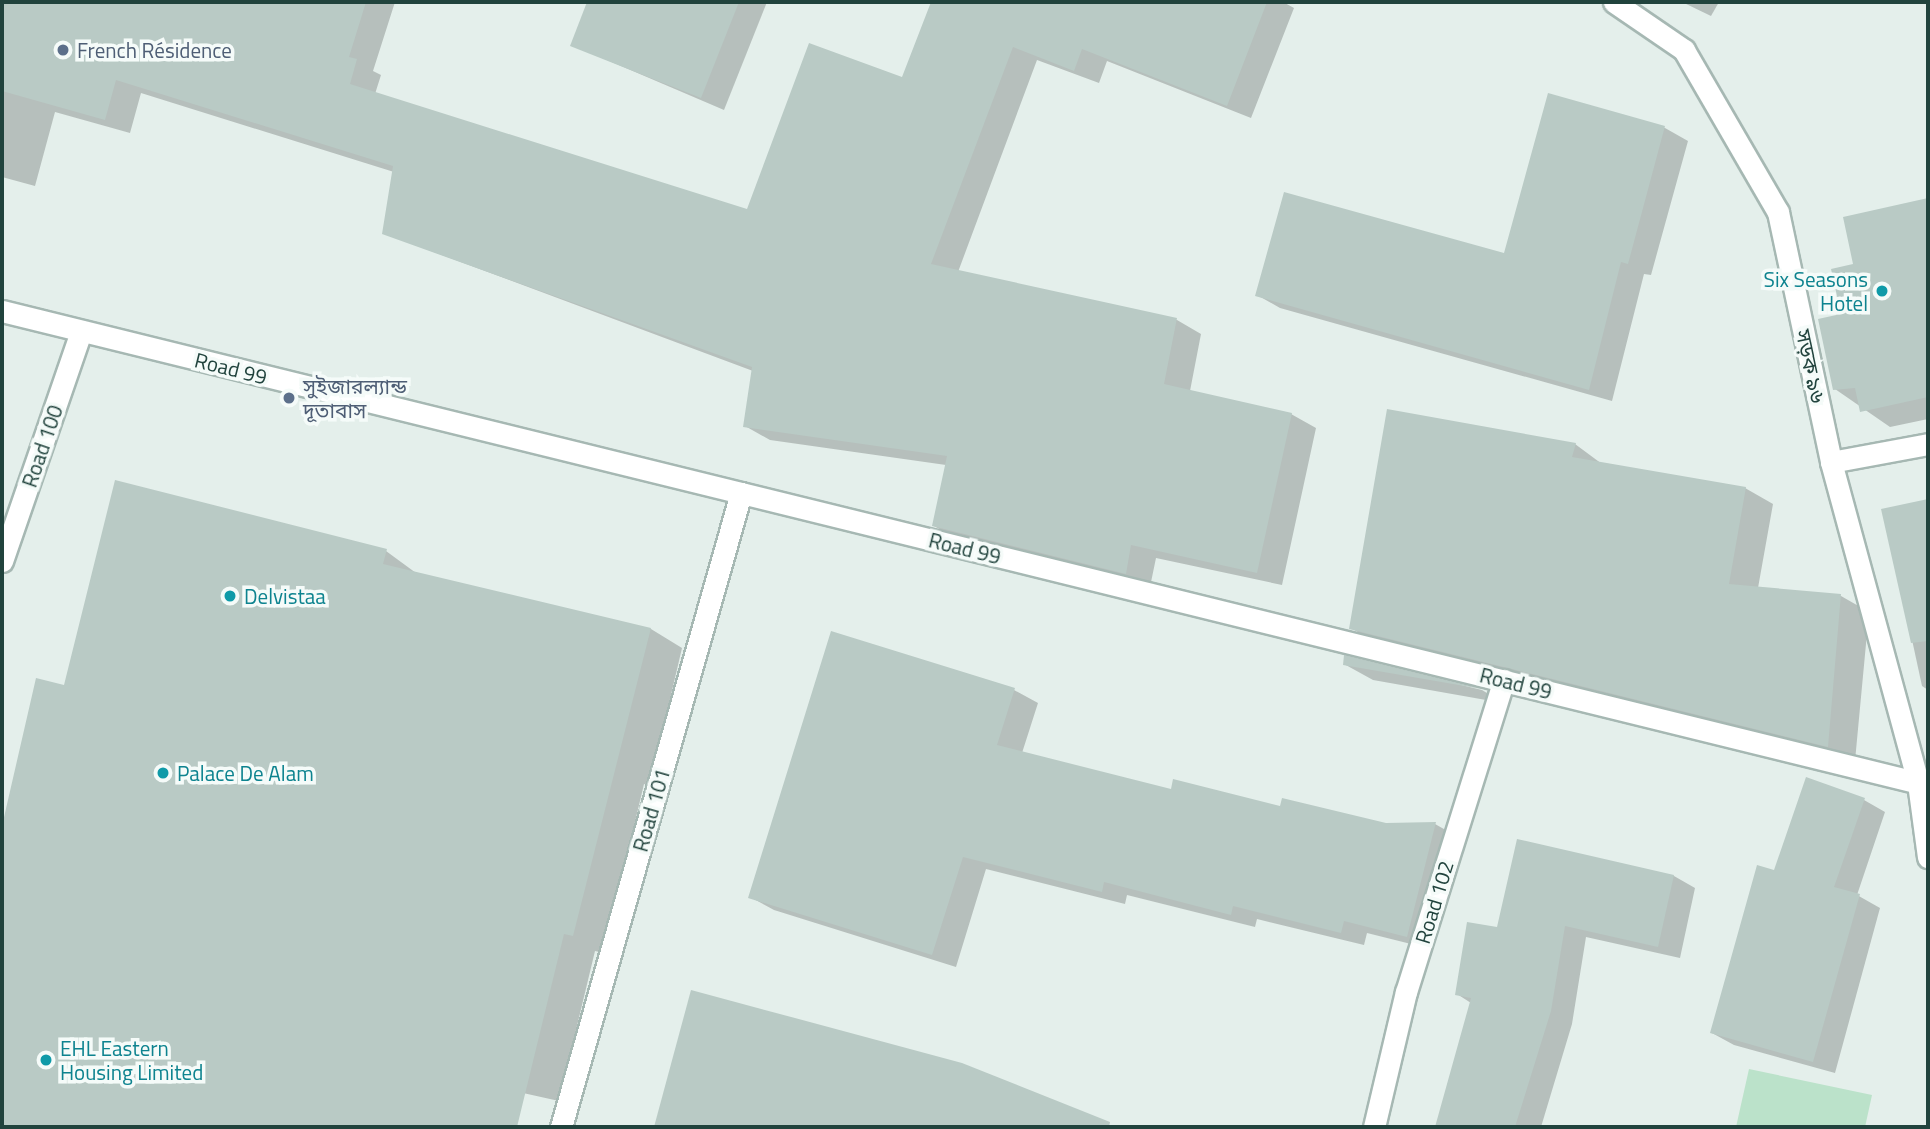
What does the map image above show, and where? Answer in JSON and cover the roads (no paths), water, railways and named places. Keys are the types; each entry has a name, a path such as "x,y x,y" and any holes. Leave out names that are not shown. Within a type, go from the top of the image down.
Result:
{"street":[{"name":"সড়ক ৯৬","path":"1614,2 1684,50 1778,212 1831,462 1923,784 1928,857"},
{"name":"Road 99","path":"2,311 1923,784"},
{"name":"Road 100","path":"2,561 81,331"},
{"path":"1831,462 1928,444"},
{"name":"Road 101","path":"561,1127 741,493"},
{"name":"Road 102","path":"1374,1127 1406,992 1504,680"}],"place":[{"name":"French Résidence","path":"63,50"},
{"name":"Six Seasons Hotel","path":"1882,291"},
{"name":"সুইজারল্যান্ড দূতাবাস","path":"289,398"},
{"name":"Delvistaa","path":"230,596"},
{"name":"Palace De Alam","path":"163,773"},
{"name":"EHL Eastern Housing Limited","path":"46,1060"}]}
